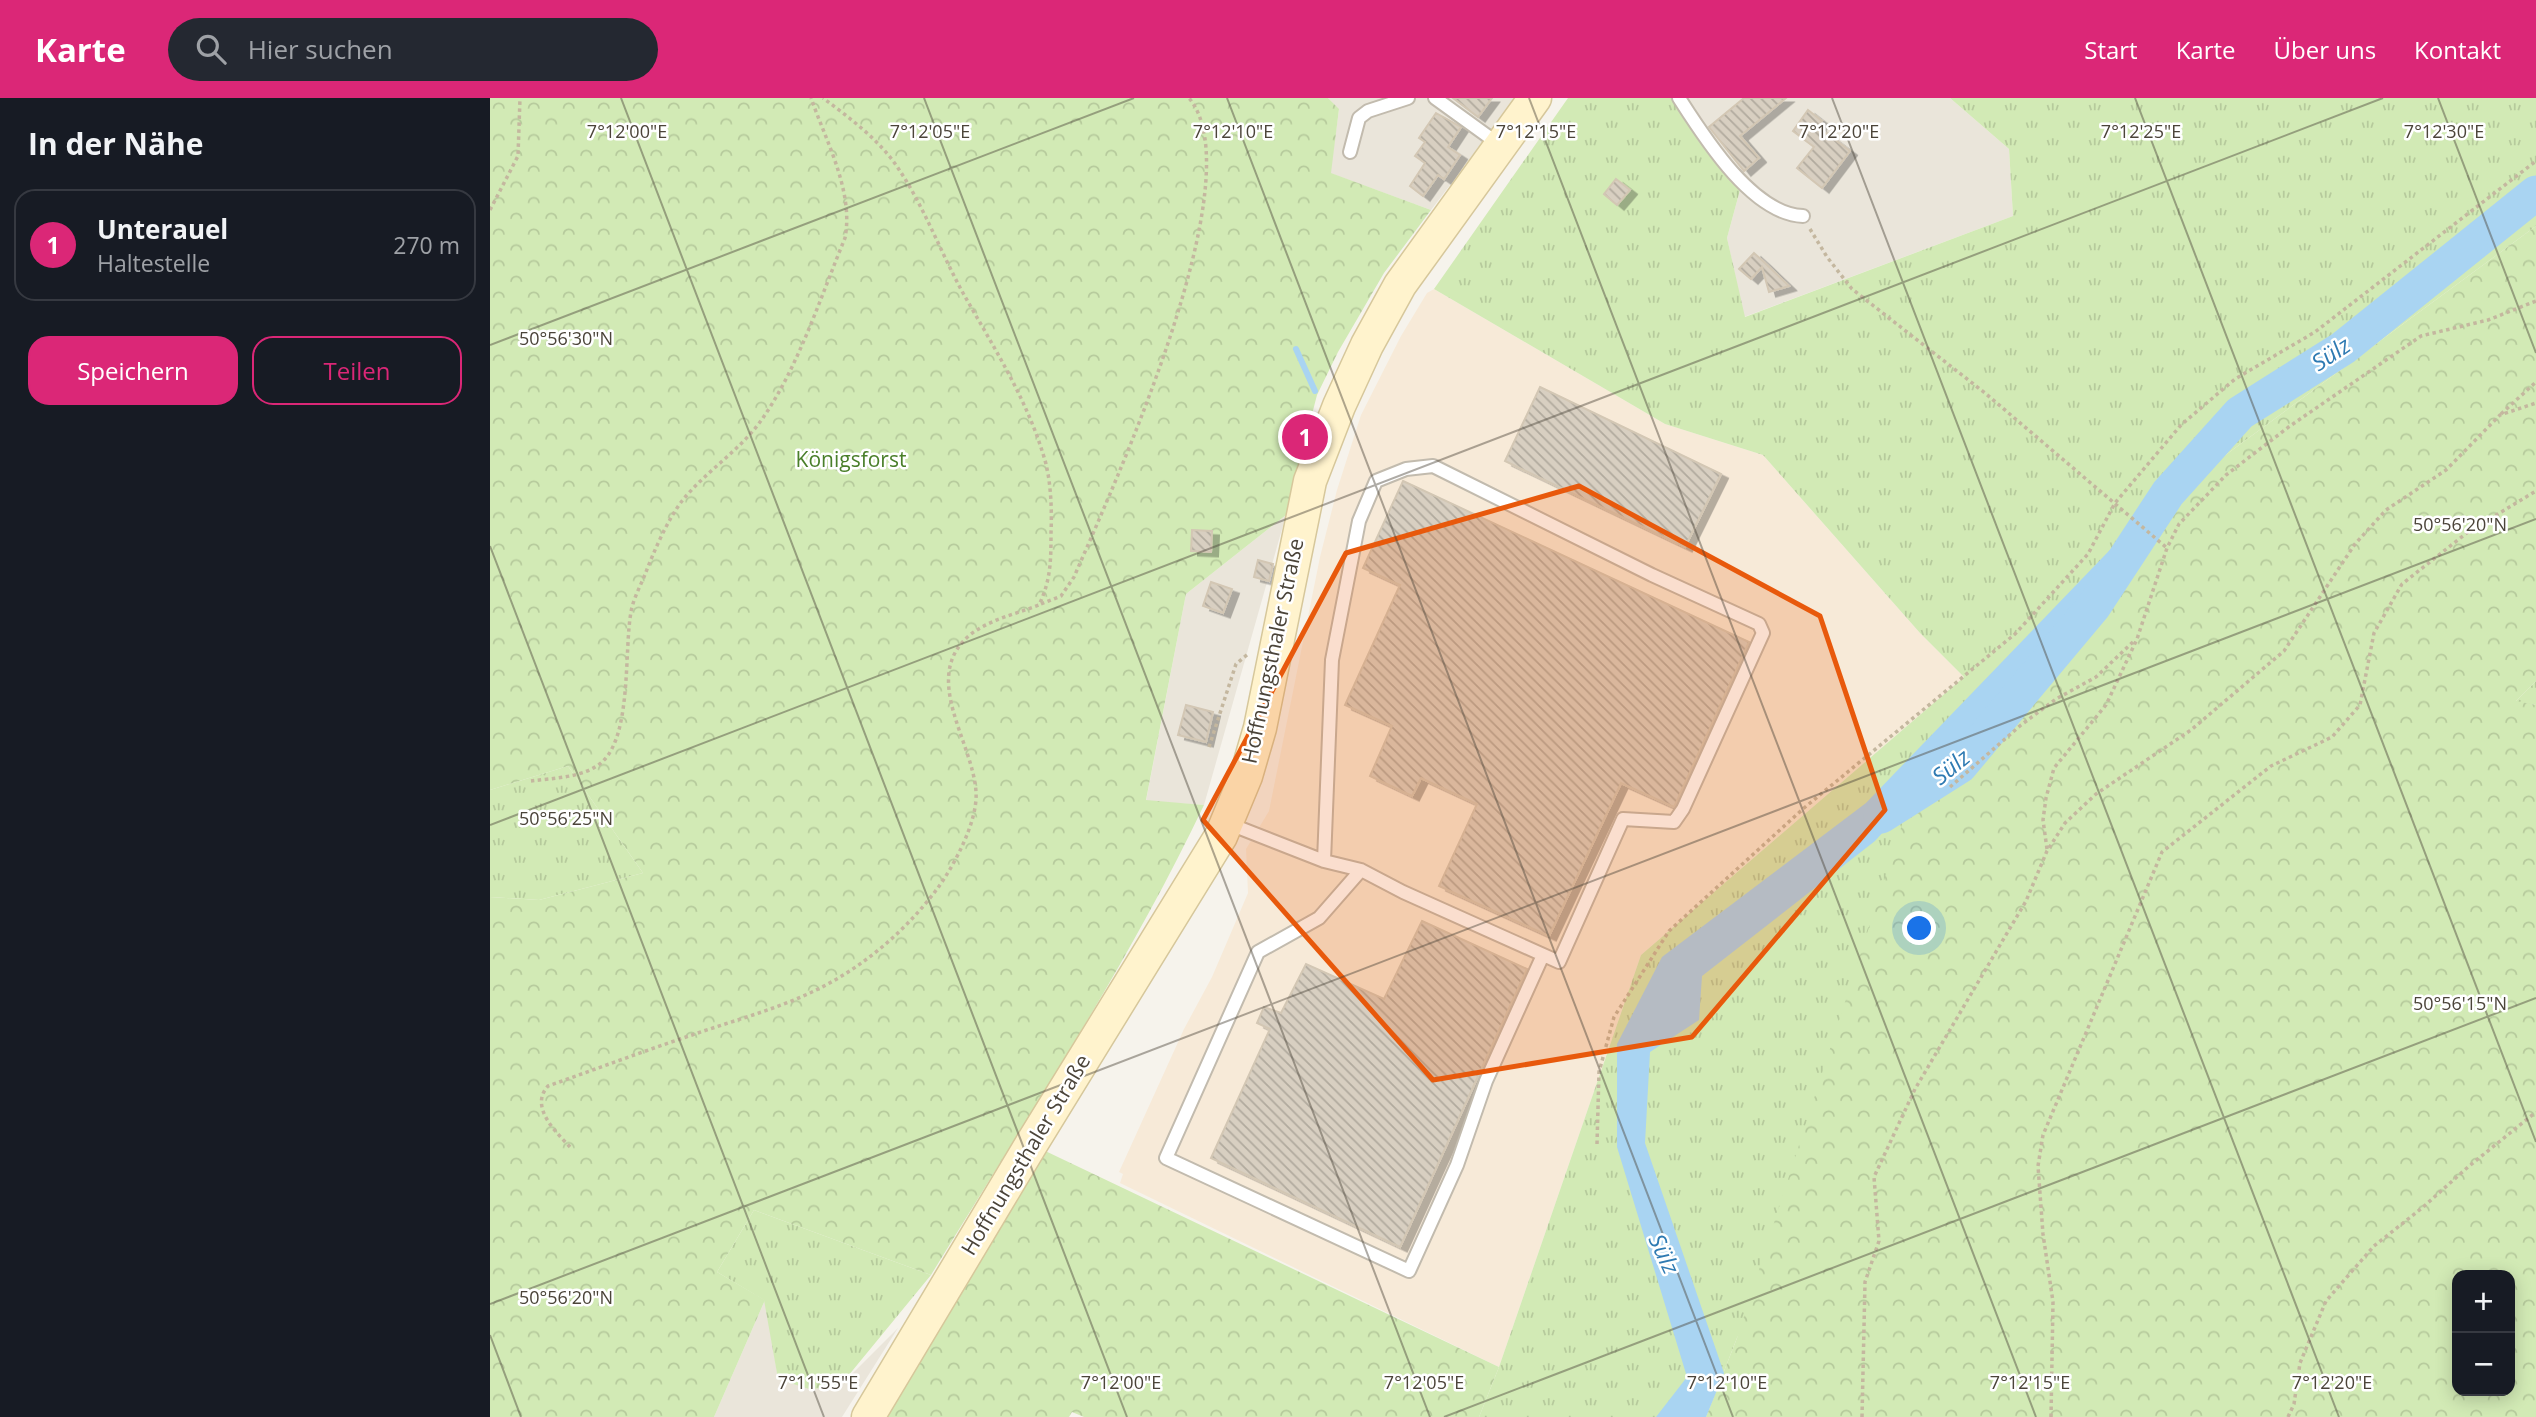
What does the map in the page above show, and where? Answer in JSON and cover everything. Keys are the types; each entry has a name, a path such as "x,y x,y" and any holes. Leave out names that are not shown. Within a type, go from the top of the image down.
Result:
{"main road":[{"name":"Hoffnungsthaler Straße","path":"868,1417 1032,1143 1214,848 1246,776 1260,728 1310,481 1352,375 1400,285 1535,98"}],"lane":[{"path":"1350,152 1359,118 1368,111 1408,98"},
{"path":"1435,98 1500,145"},
{"path":"1679,98 1711,149 1730,170 1776,208 1790,216 1803,216"},
{"path":"1226,823 1324,861 1361,870 1403,892 1559,962 1623,819 1674,822 1683,809 1763,633 1759,624 1652,575 1433,466 1406,469 1376,481 1359,521 1332,660 1324,861"},
{"path":"1361,870 1319,918 1258,952 1166,1158 1409,1271 1457,1165 1486,1081 1544,955"}],"path":[{"path":"490,210 518,156 520,98"},
{"path":"530,781 579,774 602,762 614,744 622,718 631,611 650,560 681,503 706,476 741,446 762,419 792,366 845,238 848,221 845,197 811,98"},
{"path":"823,98 843,112 899,169 1018,390 1046,465 1049,491 1051,571 1047,589 1039,605"},
{"path":"570,1147 545,1116 541,1102 542,1093 548,1086 813,992 867,960 917,913 938,888 953,862 974,809 976,793 973,773 948,690 948,674 954,656 971,634 990,622 1060,596 1074,577 1139,424 1188,282 1207,179 1203,127 1189,98"},
{"path":"1597,1144 1599,1072 1614,1017 1669,931 1804,808 2015,634 2088,554 2115,503 2181,425 2235,379 2315,332 2536,161"},
{"path":"1803,216 1827,257 1852,289 1986,393 2166,548"},
{"path":"2047,851 2043,820 2054,768 2106,705 2137,639 2166,548 2179,524 2226,475 2290,426 2421,337 2488,320 2536,301"},
{"path":"1862,1417 1865,1282 1879,1241 1874,1177 1915,1089 2026,901 2047,851 2065,823 2096,794 2191,730 2284,651 2355,544 2386,510 2446,470 2536,382"},
{"path":"2500,415 2536,403"},
{"path":"2051,1417 2053,1302 2043,1234 2038,1166 2043,1135 2162,852 2272,766 2333,737 2360,705 2374,634 2402,584 2468,532 2536,491"},
{"path":"1209,747 1236,664 1280,633"},
{"path":"1950,788 2021,725 2056,699 2096,677 2137,639"},
{"path":"2288,1417 2294,1404 2300,1363 2326,1301 2374,1246 2536,1112"}],"highlighted area":[{"path":"1579,486 1820,616 1885,810 1692,1037 1433,1080 1203,820 1346,553"}],"shaded area":[{"path":"1328,98 1516,98 1431,210 1330,173 1339,110"},
{"path":"1671,98 1950,98 2009,149 2013,216 1744,317 1727,238 1740,190 1707,152"},
{"path":"1434,289 1665,424 1763,455 1920,633 1964,677 1641,955 1499,1367 1120,1183 1123,1174 1119,1172 1184,1029 1212,977 1248,893 1246,849 1269,811 1320,557 1337,490 1361,415 1401,336 1427,293"},
{"path":"1286,515 1204,805 1146,801 1186,594"},
{"path":"765,1300 778,1378 839,1387 898,1328 842,1417 714,1417"}],"green space":[{"name":"Königsforst","path":"490,98 1328,98 1339,109 1331,173 1431,210 1384,273 1338,352 1317,395 1286,515 1186,594 1146,800 1204,805 1142,926 1074,1043 931,1275 754,1210 717,1272 765,1300 714,1417 490,1417 490,897 539,900 643,873 568,766 490,790"},
{"path":"1568,98 1671,98 1707,151 1740,190 1727,238 1745,317 2013,216 2009,149 1950,98 2536,98 2536,226 2159,504 1737,1338 1706,1417 1479,1417 1499,1367 1641,955 1964,677 1920,633 1763,455 1665,424 1434,289"},
{"path":"2536,226 2536,681 2516,701 2536,705 2536,1417 1706,1417 1737,1338 1916,781 2159,504"},
{"path":"2536,681 2536,705 2515,702"},
{"path":"568,766 643,873 539,900 490,897 490,790"},
{"path":"1039,1148 1499,1367 1479,1417 1084,1417 1072,1412 1069,1417 879,1417"},
{"path":"754,1210 931,1275 839,1387 809,1389 778,1379 764,1300 717,1272"}],"water":[{"path":"2131,528 2152,546 1981,724 1875,841 1702,976 1699,1020 1650,1052 1645,1143 1724,1373 1706,1417 1656,1417 1687,1377 1617,1147 1617,1044 1662,957 1866,803"}],"building":[{"path":"1453,98 1492,98 1478,117"},
{"path":"1744,98 1786,98 1740,136 1759,158 1744,171 1709,127"},
{"path":"1808,110 1822,121 1818,127 1850,151 1822,188 1797,168 1814,147 1793,131"},
{"path":"1436,113 1461,127 1448,147 1460,155 1444,179 1438,175 1423,196 1410,186 1425,163 1415,156 1425,142 1419,138"},
{"path":"1616,179 1630,190 1617,205 1604,194"},
{"path":"1754,253 1789,286 1769,292 1762,267 1751,279 1739,269"},
{"path":"1540,387 1721,474 1685,547 1505,461"},
{"path":"1403,481 1749,642 1674,807 1621,783 1549,936 1439,886 1477,804 1421,778 1412,796 1370,776 1392,726 1345,705 1400,585 1363,568"},
{"path":"1192,530 1212,531 1211,552 1191,551"},
{"path":"1258,560 1273,564 1269,581 1254,577"},
{"path":"1211,582 1232,589 1223,613 1203,606"},
{"path":"1186,705 1213,712 1206,742 1178,735"},
{"path":"1422,921 1527,969 1400,1247 1211,1158 1270,1029 1257,1023 1264,1007 1281,1013 1306,964 1384,999"}],"waterway":[{"name":"Sülz","path":"1881,816 1960,766 2094,606 2168,493 2240,413 2343,348 2536,193"},
{"path":"1296,349 1315,391"}],"place":[{"name":"Unterauel","path":"1305,437"}]}
